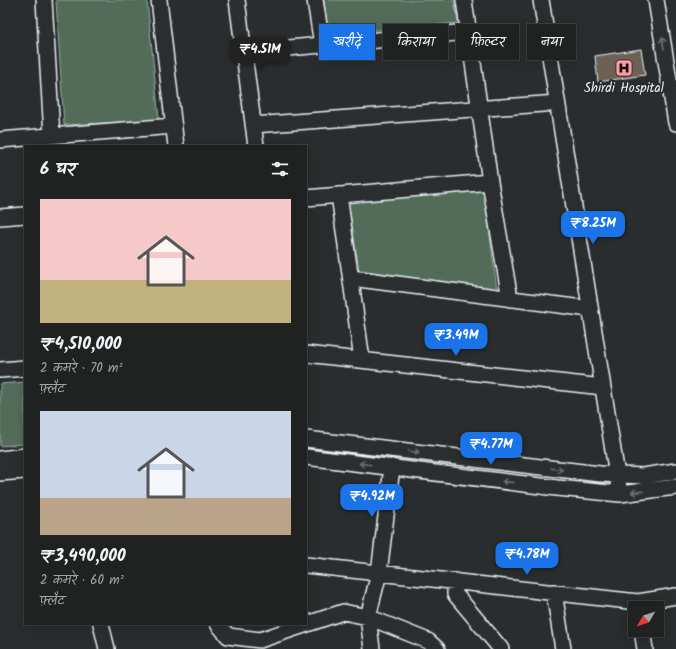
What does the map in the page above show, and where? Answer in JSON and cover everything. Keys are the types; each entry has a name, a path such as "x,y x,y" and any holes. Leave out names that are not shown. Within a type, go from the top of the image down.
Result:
{"street":[{"path":"44,0 52,136"},
{"path":"159,0 176,145"},
{"path":"237,0 256,145"},
{"path":"315,0 319,26"},
{"path":"464,0 467,24"},
{"path":"541,0 620,494"},
{"path":"656,0 676,123"},
{"path":"375,40 456,33"},
{"path":"244,52 319,45"},
{"path":"472,60 490,182 510,299"},
{"path":"254,125 557,103"},
{"path":"0,140 174,126"},
{"path":"307,198 490,182"},
{"path":"339,195 362,360"},
{"path":"0,216 24,215"},
{"path":"351,278 590,309"},
{"path":"307,354 603,387"},
{"path":"0,370 24,368"},
{"path":"307,439 600,474 643,476 676,471"},
{"path":"0,459 24,456"},
{"path":"307,457 549,487 620,494 676,487"},
{"path":"372,649 368,617 379,573 392,467"},
{"path":"0,473 24,471"},
{"path":"307,565 554,592 628,603"},
{"path":"455,581 455,594 501,649"},
{"path":"554,592 563,649"},
{"path":"655,601 676,596"},
{"path":"219,625 228,636 261,644 344,612 368,617 428,641 437,649"},
{"path":"101,625 107,649"},
{"path":"643,637 645,649"}],"green space":[{"path":"56,0 147,0 159,120 64,125"},
{"path":"324,0 454,0 458,23 383,24 383,29 375,30 375,24 327,24"},
{"path":"484,190 497,290 359,270 348,200"},
{"path":"24,382 24,444 0,446 0,384"}],"building":[{"path":"641,49 645,75 598,82 595,56"}],"place":[{"name":"Shirdi Hospital","path":"624,68"}]}
